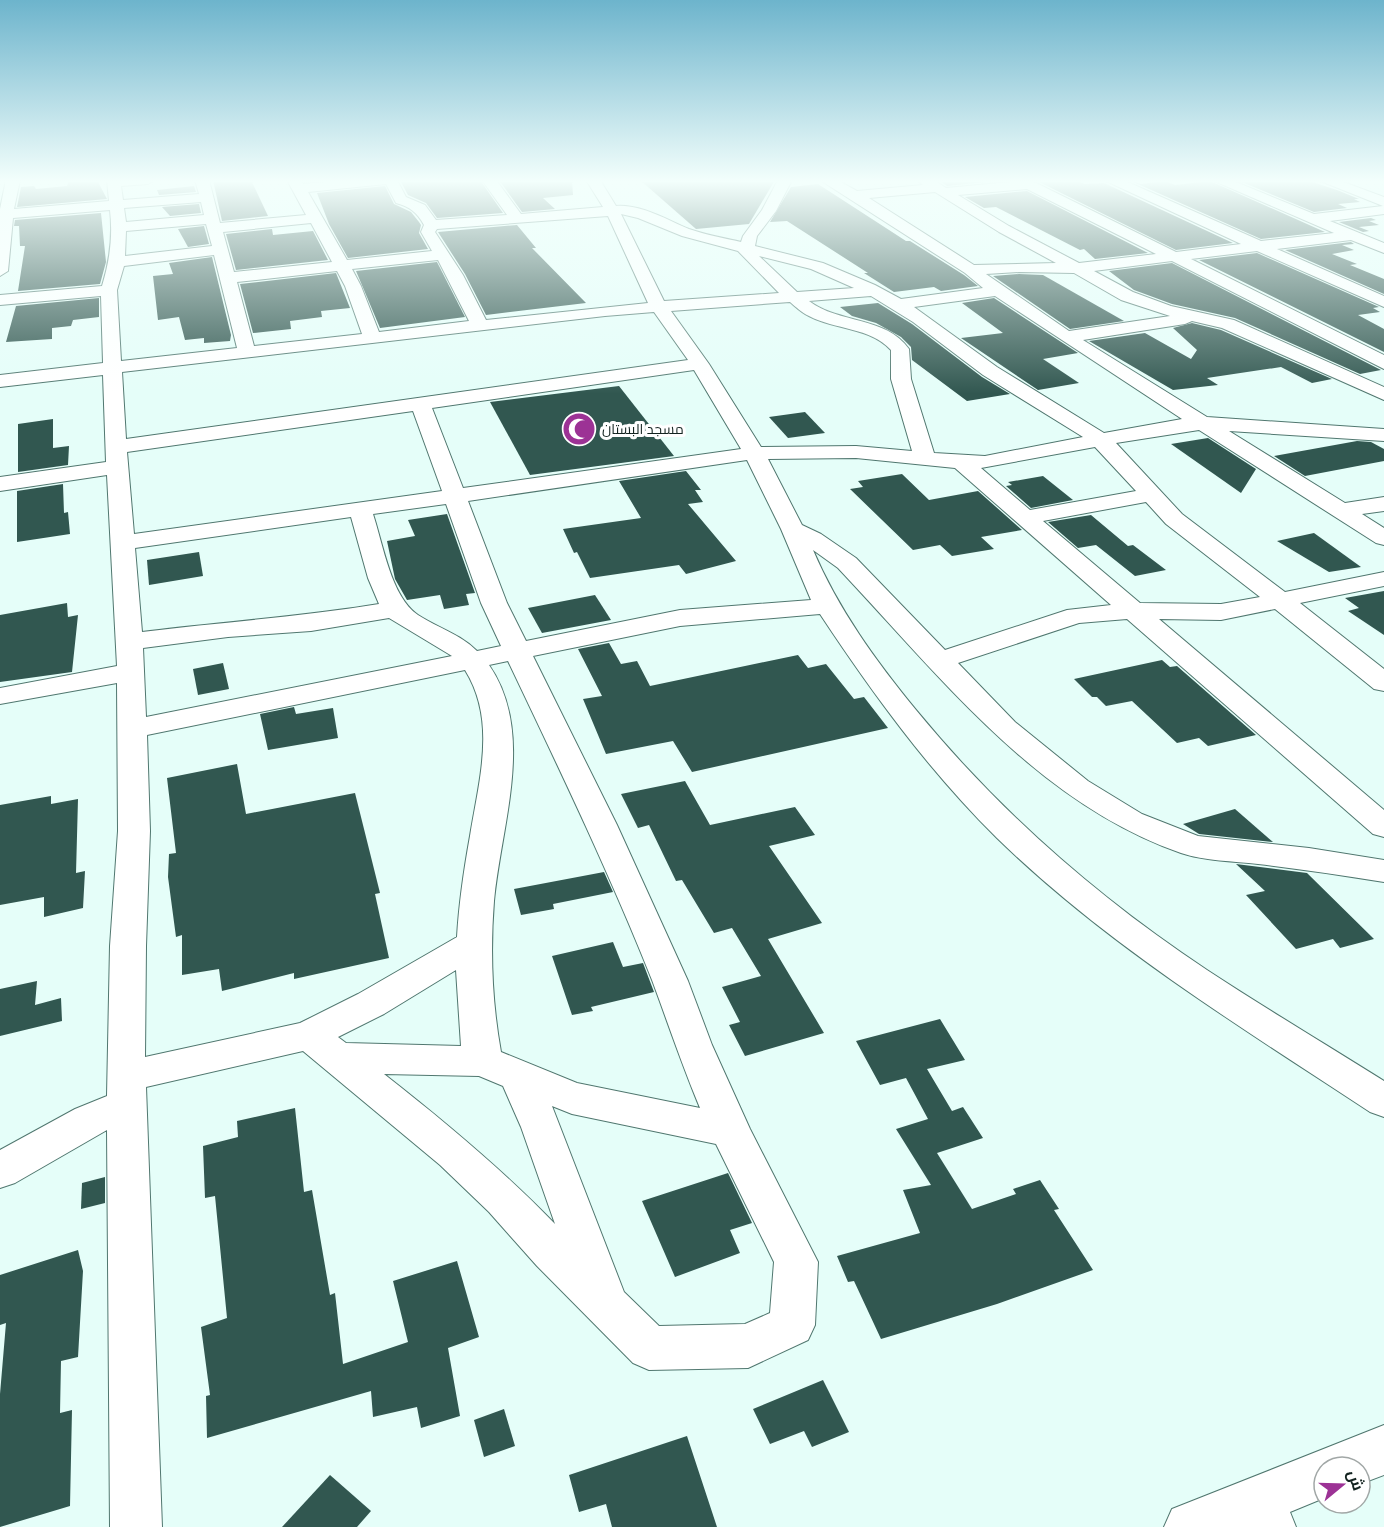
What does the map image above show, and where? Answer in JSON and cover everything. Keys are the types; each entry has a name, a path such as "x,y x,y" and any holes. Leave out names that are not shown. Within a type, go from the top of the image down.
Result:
{"street":[{"path":"0,271 1,251"},
{"path":"114,251 112,368 131,657 134,831 128,946 126,1090 136,1527"},
{"path":"0,300 216,251"},
{"path":"221,251 247,352"},
{"path":"334,251 353,286 372,338"},
{"path":"440,251 455,274 480,326"},
{"path":"634,251 658,306 700,364 754,453 793,529 813,579 827,606 877,679 937,755 1008,831 1055,872 1192,978 1384,1101"},
{"path":"749,251 752,258 818,314 876,332 897,345 900,349 901,379 925,459"},
{"path":"765,251 817,266 898,304 989,370 1099,440 1123,462 1149,495 1203,543 1282,601 1384,683"},
{"path":"942,251 1066,337 1206,423 1384,538"},
{"path":"1046,251 1101,283 1144,303 1203,316 1234,326 1384,394"},
{"path":"1162,251 1384,363"},
{"path":"971,270 1019,267 1077,268 1219,251"},
{"path":"1273,251 1384,302"},
{"path":"227,278 442,255"},
{"path":"433,277 455,274"},
{"path":"353,286 370,284"},
{"path":"0,381 658,306 874,291"},
{"path":"898,304 998,291"},
{"path":"1066,337 1203,316"},
{"path":"1309,361 1384,349"},
{"path":"0,484 117,457 421,404 700,364"},
{"path":"323,1046 455,1153 504,1199 553,1252 649,1348 748,1346 792,1325 795,1262 730,1130 693,1045 670,981 605,835 515,650 474,549 456,494 421,404"},
{"path":"124,543 754,453 844,452 985,462 1180,424 1206,423 1384,435"},
{"path":"961,462 1384,827"},
{"path":"1027,517 1149,495"},
{"path":"1341,510 1384,504"},
{"path":"360,509 382,578 395,609 411,622 464,650 485,681 492,699 499,742 481,867 474,943 476,1026 501,1068 541,1126 606,1304"},
{"path":"793,529 832,551 847,563 1005,728 1033,753 1077,788 1131,821 1193,846 1309,859 1384,871"},
{"path":"941,660 1061,619 1100,612 1134,610 1221,612 1384,579"},
{"path":"132,729 696,615 827,606"},
{"path":"0,696 228,629 311,623 395,609"},
{"path":"323,1046 371,1004 474,943"},
{"path":"0,1171 89,1120 126,1090 323,1046 501,1068 572,1098 730,1130"},
{"path":"1190,1527 1261,1514 1312,1481"}],"building":[{"path":"24,251 105,251 106,262 100,284 18,291"},
{"path":"231,251 323,251 328,260 236,270"},
{"path":"344,251 408,251 348,258"},
{"path":"450,251 535,251 586,303 486,315"},
{"path":"834,251 926,251 978,286 941,291 934,287 894,292 864,273 868,273"},
{"path":"1086,251 1148,253 1095,259"},
{"path":"1288,251 1347,251 1332,254 1357,264 1350,265 1384,279 1384,294"},
{"path":"1257,253 1379,307 1373,308 1380,312 1358,315 1384,329 1384,352 1199,260"},
{"path":"212,257 231,335 230,341 204,343 204,338 185,340 179,317 158,320 153,276 173,274 169,263"},
{"path":"437,262 465,317 380,328 356,271"},
{"path":"1172,263 1381,370 1360,374 1235,318 1172,304 1134,290 1109,271"},
{"path":"336,273 350,308 321,311 322,317 290,321 291,329 253,333 240,284"},
{"path":"1043,275 1124,321 1070,329 993,276"},
{"path":"99,298 99,317 73,320 71,326 52,328 52,339 6,342 16,306"},
{"path":"994,298 1078,353 1043,359 1079,383 1038,390 961,338 1003,333 962,303"},
{"path":"878,303 912,324 982,377 1010,394 967,401 912,360 911,347 901,337 876,323 852,316 840,307"},
{"path":"1192,323 1221,330 1332,379 1312,383 1281,367 1207,378 1218,385 1173,390 1089,341 1145,333 1191,359 1197,350 1173,328"},
{"name":"مسجد البستان","path":"619,386 674,456 530,475 490,402"},
{"path":"805,412 825,433 788,438 769,417"},
{"path":"53,419 53,448 69,446 68,465 18,472 18,424"},
{"path":"1208,438 1256,469 1241,493 1171,444"},
{"path":"1357,441 1371,442 1384,449 1384,461 1305,476 1274,456"},
{"path":"686,471 701,490 695,490 703,502 688,504 736,561 686,574 679,565 590,578 577,552 574,553 563,529 641,518 619,481"},
{"path":"902,474 929,500 978,491 1022,530 981,537 994,549 952,556 940,545 913,550 850,489 863,487 858,481"},
{"path":"1043,476 1073,500 1031,508 1006,486 1012,485 1008,482"},
{"path":"63,484 64,513 68,512 70,534 17,542 17,491"},
{"path":"447,514 475,593 466,594 469,605 444,609 440,595 407,600 395,579 387,541 415,536 408,520"},
{"path":"1091,515 1128,546 1133,545 1166,570 1135,576 1096,545 1078,548 1048,522"},
{"path":"1314,533 1361,567 1329,572 1277,541"},
{"path":"199,552 203,576 149,585 147,560"},
{"path":"1384,591 1384,635 1348,611 1359,608 1345,598"},
{"path":"595,595 611,620 542,633 528,608"},
{"path":"67,603 68,617 78,615 72,672 0,682 0,615"},
{"path":"609,643 621,664 637,661 650,686 798,655 808,668 826,664 854,699 864,697 888,728 692,772 673,741 606,754 583,699 602,696 578,649"},
{"path":"1162,660 1170,667 1177,666 1256,735 1208,746 1199,738 1177,743 1132,701 1106,706 1097,697 1092,697 1074,679"},
{"path":"223,663 229,689 198,695 193,669"},
{"path":"294,707 296,714 333,708 338,738 268,750 260,714"},
{"path":"237,764 246,814 355,793 380,893 375,894 389,958 294,979 294,973 222,991 219,969 182,975 182,935 176,937 168,877 169,854 176,853 167,778"},
{"path":"685,781 710,825 795,807 815,835 769,846 822,923 768,939 824,1033 745,1056 729,1025 740,1022 722,987 761,976 732,928 714,933 682,880 676,881 649,825 638,828 621,794"},
{"path":"51,796 51,804 78,799 76,873 85,871 83,908 44,917 44,897 0,905 0,805"},
{"path":"1235,809 1273,842 1199,834 1183,824"},
{"path":"1236,864 1307,873 1374,939 1340,948 1333,939 1296,949 1246,895 1265,891"},
{"path":"604,872 613,892 553,904 554,909 521,915 514,889"},
{"path":"613,942 623,967 643,963 654,992 591,1007 593,1011 572,1015 552,956"},
{"path":"37,981 35,1005 61,998 62,1021 0,1036 0,989"},
{"path":"940,1019 965,1060 927,1069 952,1111 963,1107 983,1138 937,1153 972,1209 1016,1194 1013,1189 1040,1180 1059,1209 1054,1210 1093,1270 997,1304 881,1339 854,1281 848,1282 837,1256 920,1233 903,1190 931,1185 896,1129 928,1119 906,1078 880,1085 856,1041"},
{"path":"295,1108 304,1192 312,1190 330,1295 335,1293 343,1364 408,1342 393,1281 457,1261 479,1337 448,1348 460,1416 421,1428 417,1407 373,1417 371,1391 207,1438 206,1396 210,1395 201,1327 227,1318 215,1196 205,1198 203,1146 238,1137 237,1121"},
{"path":"728,1173 752,1223 730,1230 740,1253 675,1277 642,1201"},
{"path":"105,1177 105,1203 81,1209 82,1183"},
{"path":"78,1250 83,1271 78,1357 61,1361 60,1413 72,1410 70,1506 0,1527 0,1394 6,1323 0,1325 0,1275"},
{"path":"823,1380 849,1432 812,1447 804,1431 770,1444 753,1409"},
{"path":"504,1409 515,1446 484,1457 474,1420"},
{"path":"687,1436 717,1527 612,1527 606,1504 579,1512 569,1475"},
{"path":"330,1475 371,1511 357,1527 282,1527"}],"place":[{"name":"مسجد البستان","path":"579,429"}]}
